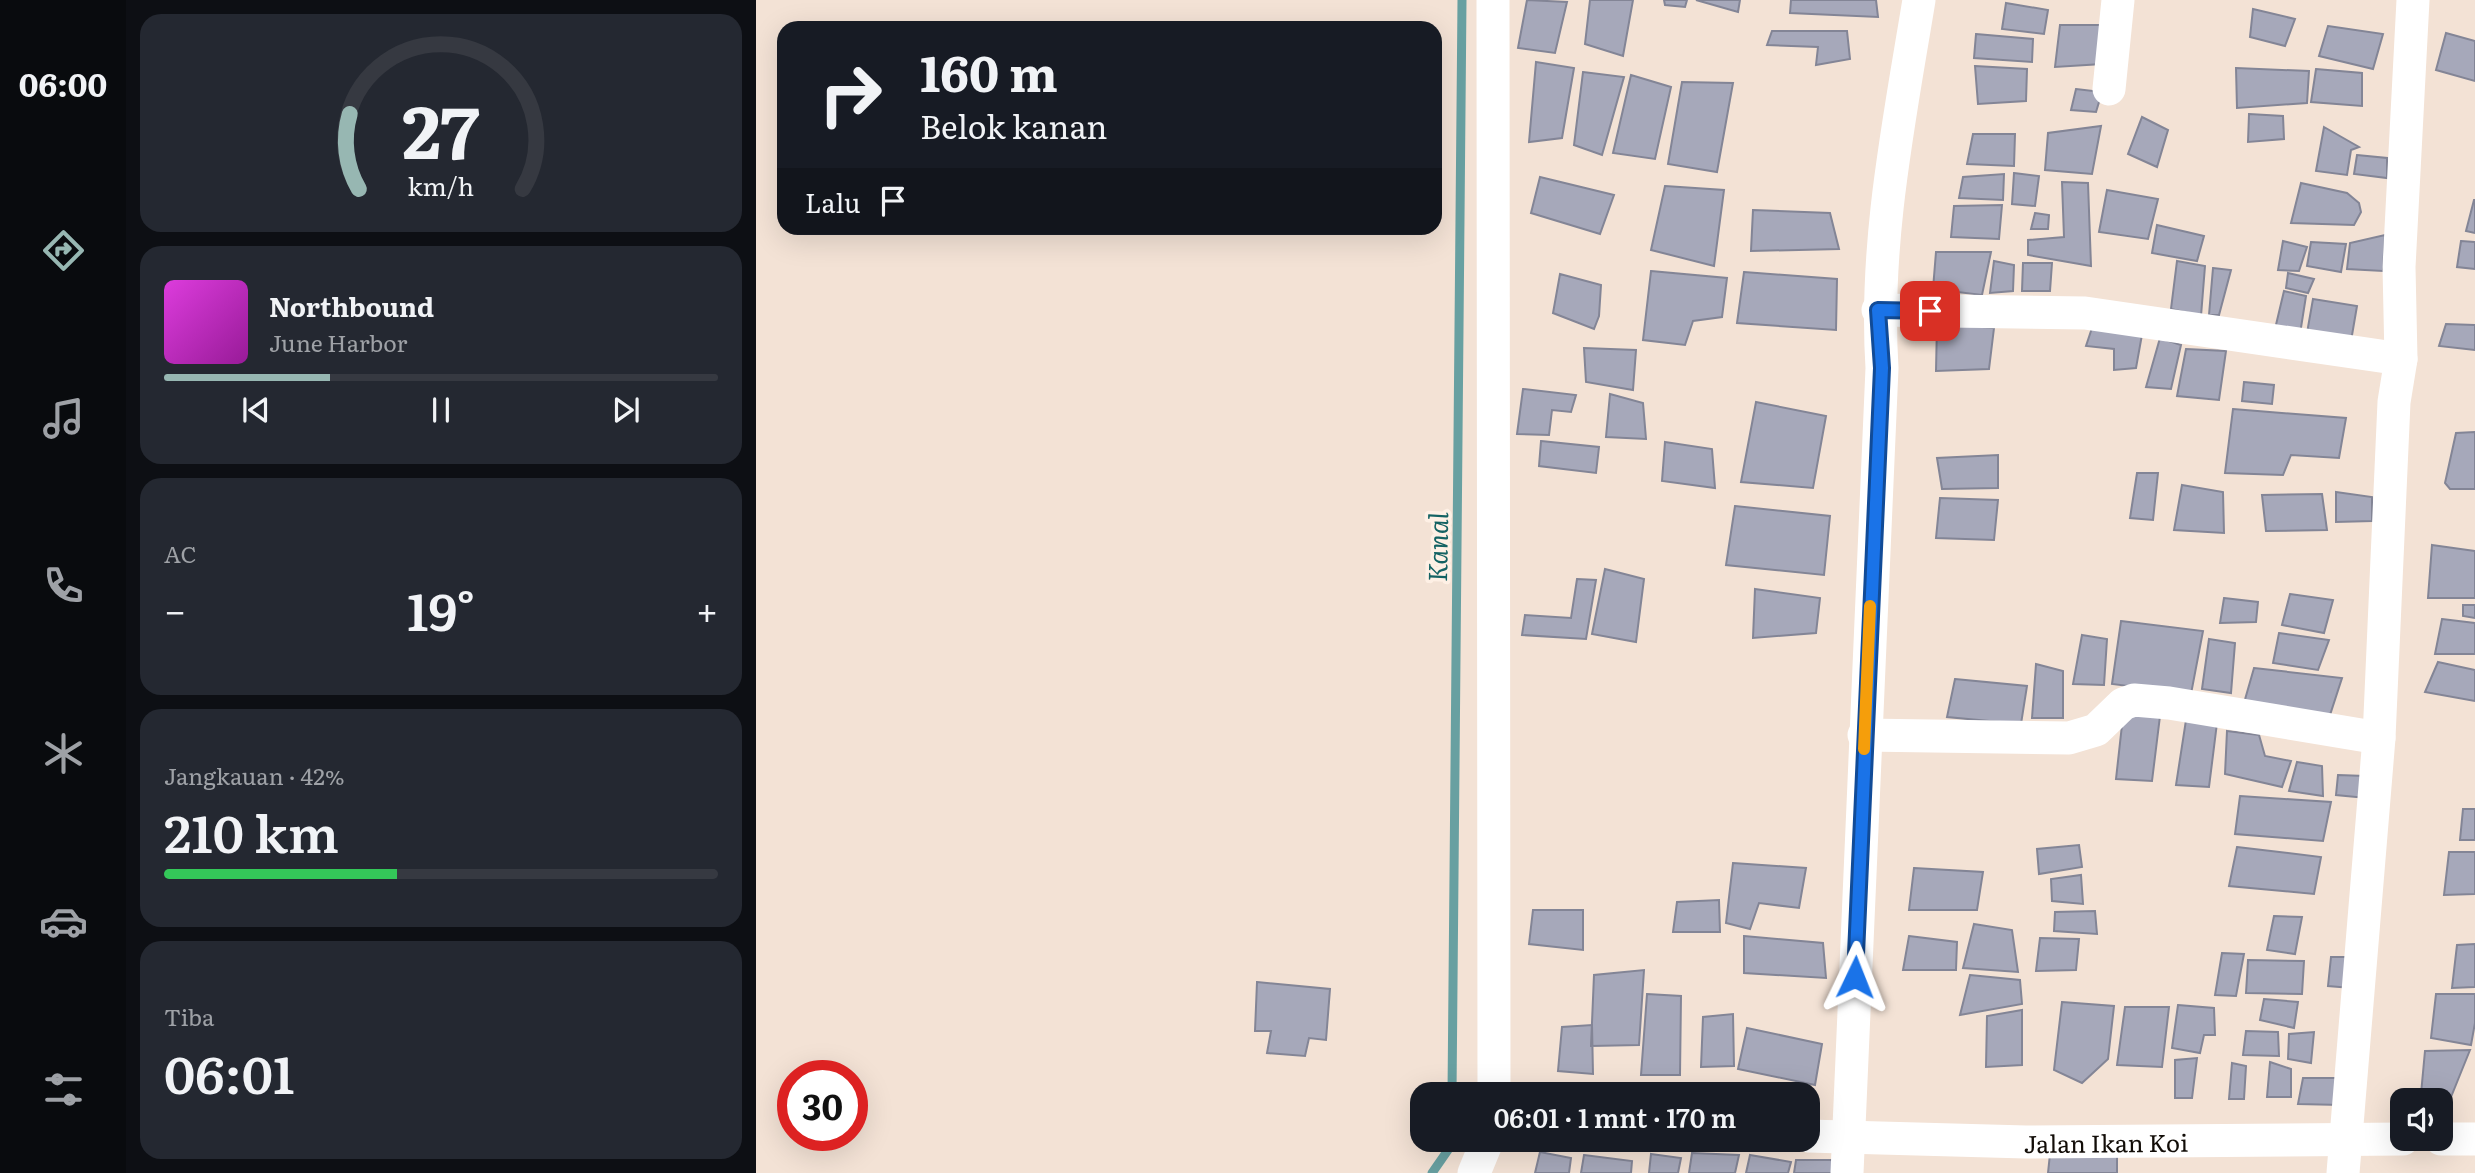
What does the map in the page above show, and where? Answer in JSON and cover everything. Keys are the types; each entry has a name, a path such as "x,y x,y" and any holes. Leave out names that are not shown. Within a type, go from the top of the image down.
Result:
{"street":[{"path":"1493,0 1494,1082"},
{"path":"1847,1173 1882,368 1878,310 1887,200 1919,0"},
{"path":"2109,89 2118,0"},
{"path":"2343,1173 2379,738 2395,402 2401,359 2399,267 2413,0"},
{"path":"1878,310 2085,313 2401,359"},
{"path":"1864,735 2069,738 2096,730 2123,704 2133,700 2169,703 2379,738"},
{"name":"Jalan Ikan Koi","path":"1820,1137 2026,1142 2390,1139"},
{"path":"2453,1139 2475,1139"},
{"path":"1474,1173 1483,1152"}],"building":[{"path":"1527,0 1567,2 1555,53 1518,48"},
{"path":"1590,0 1633,0 1623,56 1585,44"},
{"path":"1664,0 1687,0 1685,7 1665,5"},
{"path":"1696,0 1740,0 1738,12"},
{"path":"1791,0 1876,0 1878,17 1790,13"},
{"path":"2006,3 2048,10 2044,34 2002,29"},
{"path":"2253,9 2295,19 2285,46 2250,37"},
{"path":"2060,25 2104,25 2102,64 2055,67"},
{"path":"2328,26 2383,34 2373,69 2319,56"},
{"path":"1772,31 1847,31 1850,59 1816,65 1818,47 1767,45"},
{"path":"2446,33 2475,41 2475,81 2436,70"},
{"path":"1976,34 2033,39 2032,62 1974,58"},
{"path":"1536,62 1574,68 1562,138 1529,142"},
{"path":"1975,66 2027,69 2026,101 1978,104"},
{"path":"2236,68 2309,71 2307,103 2237,108"},
{"path":"2316,69 2362,73 2362,106 2311,102"},
{"path":"1583,72 1624,77 1602,155 1574,145"},
{"path":"1631,75 1671,87 1655,159 1613,153"},
{"path":"1682,82 1733,83 1717,172 1668,164"},
{"path":"2076,89 2102,92 2096,112 2071,110"},
{"path":"2249,114 2283,116 2284,139 2248,142"},
{"path":"2142,117 2168,130 2157,167 2128,154"},
{"path":"2101,126 2092,174 2045,170 2048,133"},
{"path":"2324,127 2359,147 2351,150 2347,175 2316,171"},
{"path":"1973,134 2015,134 2014,166 1967,164"},
{"path":"2357,155 2387,158 2387,178 2354,174"},
{"path":"2014,173 2039,176 2035,206 2012,204"},
{"path":"2004,174 2003,200 1959,198 1963,177"},
{"path":"1540,177 1614,195 1600,234 1531,213"},
{"path":"2062,182 2088,183 2091,266 2028,255 2028,240 2064,237"},
{"path":"2301,183 2347,193 2359,203 2361,212 2354,225 2291,223"},
{"path":"1665,186 1724,190 1714,266 1651,250"},
{"path":"2107,190 2158,199 2148,239 2099,232"},
{"path":"2475,200 2475,233 2466,231"},
{"path":"2002,205 1999,239 1951,237 1954,206"},
{"path":"1753,210 1830,213 1839,249 1751,251"},
{"path":"2035,213 2049,215 2048,229 2031,229"},
{"path":"2157,225 2204,236 2197,261 2152,253"},
{"path":"2385,235 2383,271 2347,269 2350,243"},
{"path":"2283,241 2307,247 2299,271 2278,270"},
{"path":"2461,241 2475,242 2475,269 2457,267"},
{"path":"2311,242 2346,244 2341,272 2307,266"},
{"path":"1936,252 1991,252 1982,295 1933,289"},
{"path":"1994,261 2014,265 2013,291 1990,293"},
{"path":"2177,261 2205,266 2201,316 2171,309"},
{"path":"2023,263 2052,263 2050,291 2022,291"},
{"path":"2213,268 2231,270 2219,315 2209,315"},
{"path":"1651,271 1727,278 1722,317 1693,321 1685,345 1643,340"},
{"path":"1744,272 1837,279 1836,330 1737,323"},
{"path":"2288,273 2314,279 2308,293 2286,288"},
{"path":"1560,274 1601,285 1599,316 1594,329 1553,313"},
{"path":"2284,291 2306,296 2300,334 2275,329"},
{"path":"2313,299 2357,306 2351,341 2307,333"},
{"path":"2094,322 2143,329 2136,368 2114,370 2114,349 2086,346"},
{"path":"1937,323 1994,328 1989,369 1936,371"},
{"path":"2446,324 2475,325 2475,350 2439,346"},
{"path":"2160,338 2181,345 2171,389 2146,387"},
{"path":"1584,348 1636,350 1633,390 1586,382"},
{"path":"2186,349 2226,351 2219,400 2177,396"},
{"path":"2244,382 2274,385 2272,404 2242,401"},
{"path":"1523,389 1576,395 1571,412 1552,410 1549,435 1517,434"},
{"path":"1610,394 1643,403 1646,439 1606,437"},
{"path":"1756,402 1826,416 1813,488 1741,482"},
{"path":"2233,409 2346,418 2339,458 2291,455 2283,475 2225,473"},
{"path":"2475,432 2475,489 2450,489 2445,483 2456,433"},
{"path":"1541,441 1599,447 1596,473 1539,466"},
{"path":"1665,442 1712,449 1715,488 1662,481"},
{"path":"1998,455 1998,488 1942,489 1937,458"},
{"path":"2137,473 2158,473 2153,520 2130,518"},
{"path":"2182,485 2223,492 2224,533 2174,530"},
{"path":"2336,492 2372,497 2372,521 2336,522"},
{"path":"2322,494 2327,530 2266,531 2262,495"},
{"path":"1940,498 1998,500 1994,540 1936,538"},
{"path":"1735,506 1830,516 1824,575 1726,565"},
{"path":"2432,545 2475,551 2475,598 2428,598"},
{"path":"1605,569 1644,579 1636,642 1592,634"},
{"path":"1577,579 1596,580 1586,639 1522,635 1525,615 1571,618"},
{"path":"1755,589 1820,598 1816,633 1753,638"},
{"path":"2290,594 2333,600 2324,633 2282,625"},
{"path":"2224,598 2258,602 2256,622 2220,623"},
{"path":"2463,605 2475,605 2475,618 2463,616"},
{"path":"2442,619 2475,623 2475,654 2435,654"},
{"path":"2121,621 2203,631 2191,694 2112,684"},
{"path":"2279,633 2329,640 2318,670 2273,663"},
{"path":"2082,635 2107,639 2104,685 2073,684"},
{"path":"2209,639 2235,643 2231,693 2202,689"},
{"path":"2438,662 2475,670 2475,701 2425,692"},
{"path":"2036,664 2063,671 2063,718 2032,718"},
{"path":"2254,668 2342,678 2329,718 2244,703"},
{"path":"1955,679 2027,686 2021,724 1947,717"},
{"path":"2123,716 2160,716 2152,781 2116,779"},
{"path":"2186,720 2217,723 2209,787 2176,785"},
{"path":"2227,731 2259,735 2265,756 2291,761 2282,787 2225,774"},
{"path":"2297,762 2322,766 2323,796 2289,791"},
{"path":"2338,775 2365,776 2366,798 2336,795"},
{"path":"2240,796 2331,802 2323,841 2235,834"},
{"path":"2463,809 2475,809 2475,840 2460,840"},
{"path":"2079,845 2082,867 2039,874 2037,849"},
{"path":"2237,847 2321,857 2314,894 2229,886"},
{"path":"2449,852 2475,852 2475,894 2444,895"},
{"path":"1733,863 1806,868 1799,908 1759,903 1750,929 1726,923"},
{"path":"1914,868 1983,872 1977,910 1909,910"},
{"path":"2081,875 2083,904 2052,901 2051,879"},
{"path":"1719,900 1720,932 1673,932 1677,902"},
{"path":"1533,910 1583,910 1583,950 1529,944"},
{"path":"2095,911 2097,934 2054,931 2055,912"},
{"path":"2274,916 2302,917 2295,954 2267,950"},
{"path":"1974,924 2012,930 2018,972 1963,968"},
{"path":"1744,936 1823,943 1826,978 1744,973"},
{"path":"1909,936 1957,942 1956,970 1903,970"},
{"path":"2040,938 2079,939 2076,970 2036,971"},
{"path":"2475,944 2475,987 2452,988 2457,945"},
{"path":"2222,953 2244,954 2236,996 2215,995"},
{"path":"2331,957 2350,957 2351,988 2328,986"},
{"path":"2248,960 2304,961 2302,994 2246,993"},
{"path":"1644,970 1639,1045 1591,1046 1594,975"},
{"path":"1970,975 2020,980 2022,1004 1960,1015"},
{"path":"1257,982 1330,989 1326,1040 1309,1038 1305,1056 1267,1053 1271,1031 1255,1031"},
{"path":"1647,994 1681,996 1680,1075 1641,1075"},
{"path":"2436,994 2475,994 2475,1023 2471,1045 2431,1038"},
{"path":"2264,999 2298,1002 2294,1028 2260,1020"},
{"path":"2062,1002 2114,1006 2108,1059 2082,1083 2054,1070"},
{"path":"2178,1005 2214,1008 2215,1035 2204,1035 2200,1053 2172,1048"},
{"path":"2125,1007 2169,1007 2162,1067 2117,1065"},
{"path":"2022,1010 2022,1065 1986,1067 1987,1016"},
{"path":"1733,1014 1734,1066 1701,1067 1703,1017"},
{"path":"1592,1025 1593,1074 1558,1071 1562,1027"},
{"path":"1747,1028 1822,1044 1816,1082 1801,1082 1738,1069"},
{"path":"2246,1031 2278,1032 2279,1056 2243,1055"},
{"path":"2314,1032 2311,1063 2288,1059 2289,1034"},
{"path":"2470,1050 2453,1092 2453,1088 2422,1088 2425,1051"},
{"path":"2197,1058 2192,1098 2175,1098 2175,1060"},
{"path":"2270,1062 2291,1069 2291,1097 2267,1097"},
{"path":"2232,1063 2246,1066 2244,1099 2229,1099"},
{"path":"2303,1078 2341,1078 2341,1105 2298,1104"},
{"path":"1540,1152 1571,1158 1569,1173 1535,1173"},
{"path":"1692,1153 1739,1155 1735,1173 1689,1173"},
{"path":"1651,1154 1681,1158 1678,1173 1649,1173"},
{"path":"2050,1154 2117,1155 2117,1173 2048,1173"},
{"path":"1584,1155 1632,1161 1631,1173 1581,1173"},
{"path":"1750,1155 1791,1162 1788,1173 1746,1173"},
{"path":"1796,1160 1834,1160 1833,1173 1794,1173"}],"waterway":[{"name":"Kanal","path":"1452,1082 1462,0"},
{"name":"Kanal","path":"1432,1173 1447,1152"}],"slow traffic":[{"path":"1864,749 1870,606"}],"route":[{"path":"1855,977 1882,368 1878,310 1930,311"}]}
